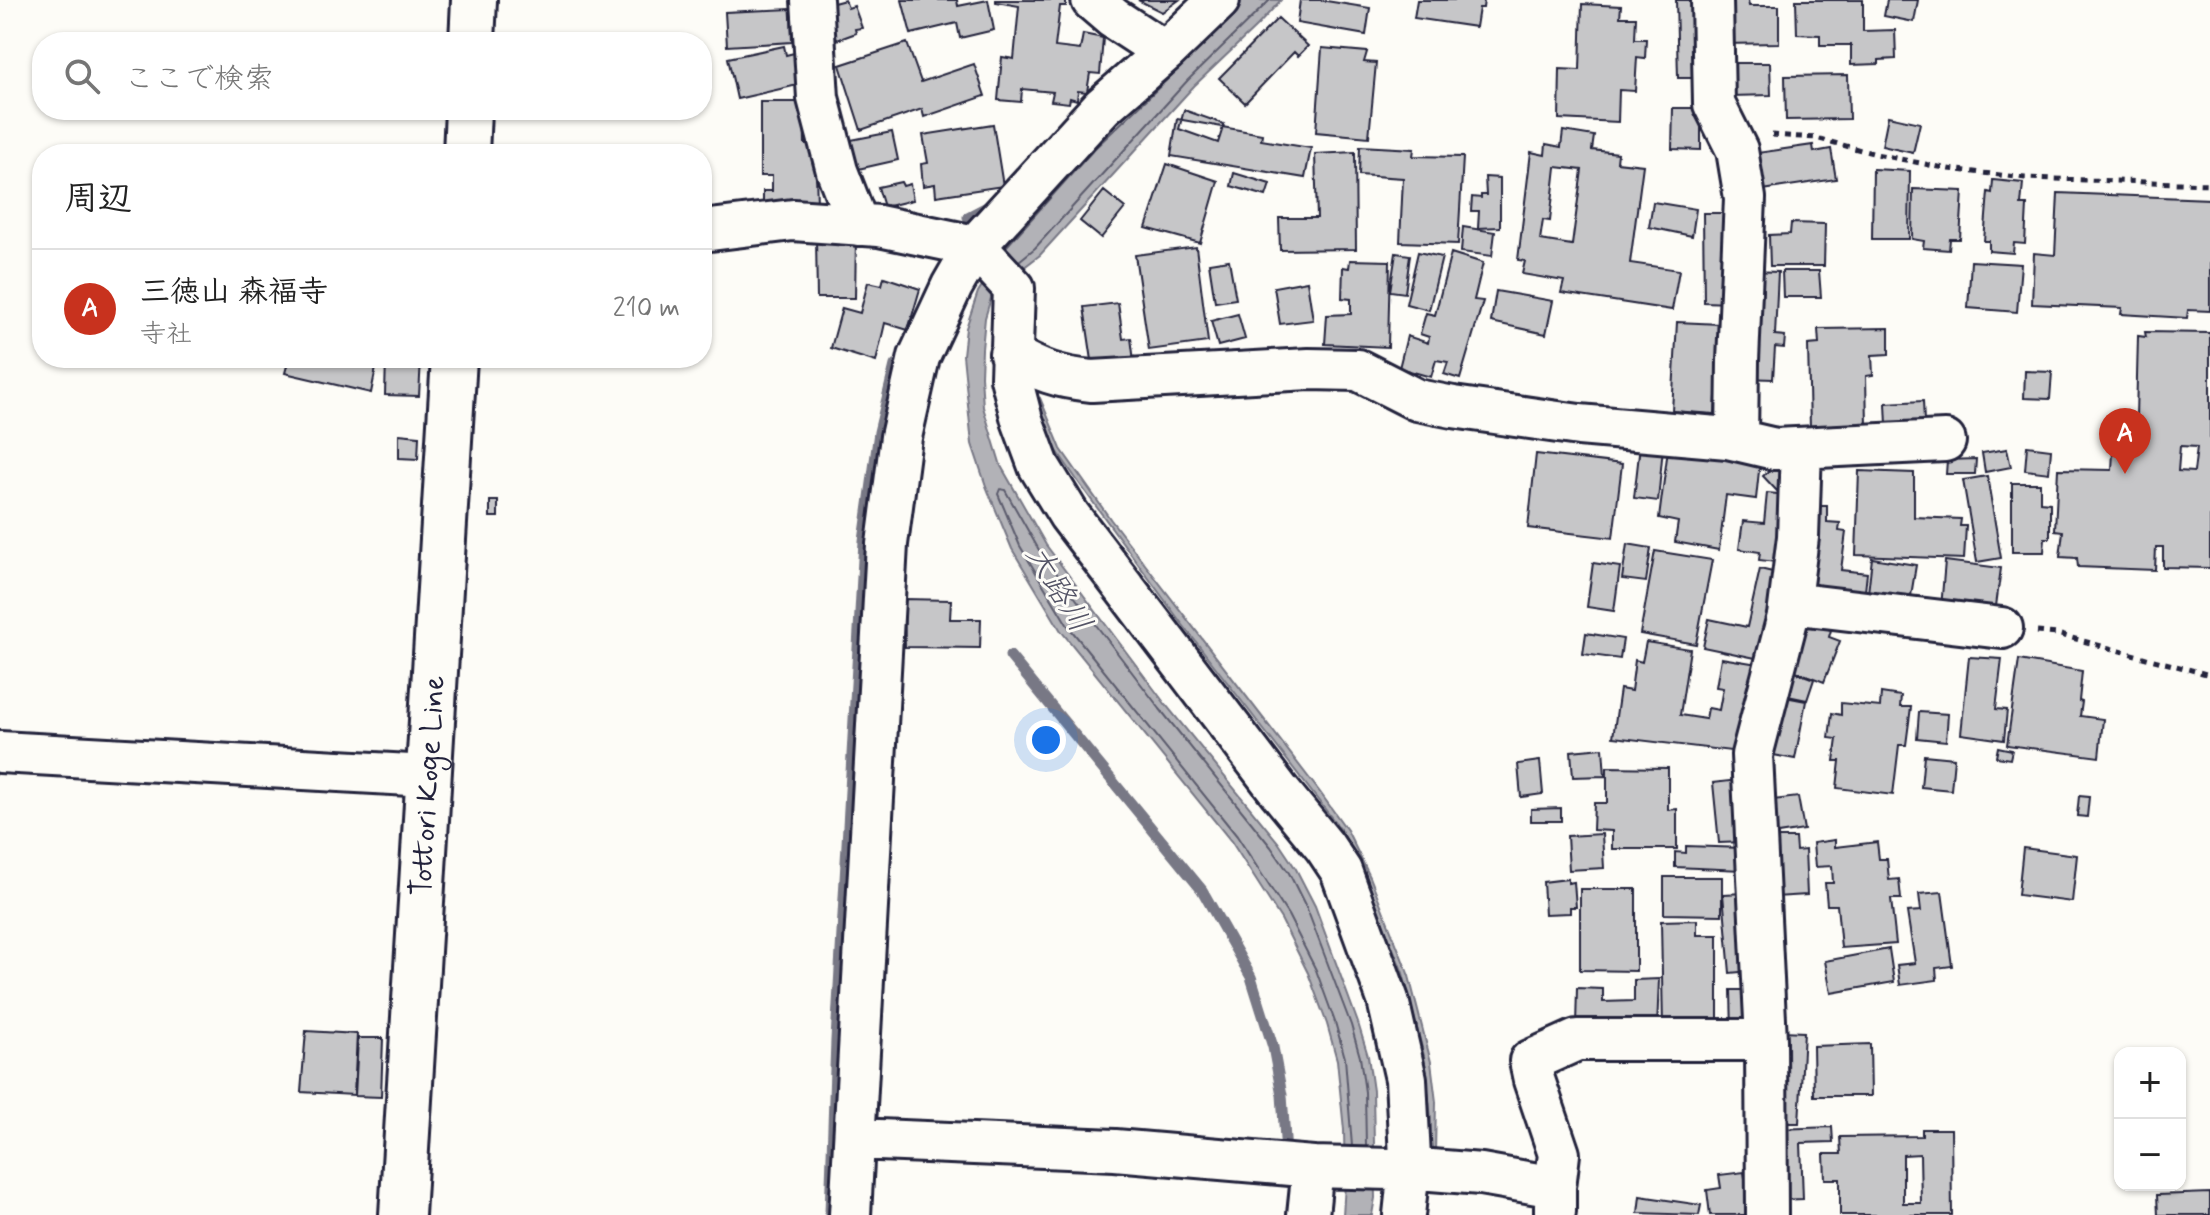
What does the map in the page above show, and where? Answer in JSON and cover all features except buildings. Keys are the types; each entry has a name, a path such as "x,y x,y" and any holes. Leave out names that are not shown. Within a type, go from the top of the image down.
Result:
{"main road":[{"path":"472,32 474,0"},
{"path":"466,144 468,120"},
{"name":"Tottori Koge Line","path":"402,1215 453,368"}],"street":[{"path":"812,0 818,98 837,171 858,225"},
{"path":"1092,0 1113,18 1165,52"},
{"path":"850,1215 887,544 901,437 919,357 952,286 979,252 1102,107 1219,0"},
{"path":"1712,0 1714,104 1737,150 1745,198 1737,440"},
{"path":"712,230 793,220 879,226 979,252 1014,288 1011,378 1039,466 1069,515 1341,871 1388,1000 1406,1079 1408,1169 1404,1215"},
{"path":"1010,354 1049,374 1092,381 1309,369 1358,370 1417,400 1453,407 1579,425 1737,440 1775,449 1945,441"},
{"path":"1767,1215 1766,1040 1752,755 1790,603 1798,537 1801,448"},
{"path":"1790,603 2002,628"},
{"path":"0,752 428,776"},
{"path":"855,1139 1115,1150 1315,1166 1481,1174 1555,1201 1559,1154 1530,1061 1577,1040 1766,1040"},
{"path":"1308,1215 1315,1166"}],"path":[{"path":"1734,143 1775,134 1816,138 1949,169 2025,178 2210,184"},
{"path":"2002,628 2057,634 2210,675"}],"water":[{"name":"大路川","path":"1238,0 1281,0 1194,86 1040,255 993,291 985,318 982,349 983,407 1001,466 1046,545 1166,705 1278,842 1315,906 1368,1056 1373,1091 1375,1198 1372,1215 1343,1215 1344,1130 1337,1060 1308,973 1281,919 1231,841 1061,631 1012,549 972,444 963,355 966,328 997,246 1090,142"},
{"path":"1040,398 1061,449 1111,520 1347,830 1370,877 1409,976 1431,1062 1436,1102 1435,1153 1429,1152 1431,1118 1424,1056 1403,973 1363,874 1341,830 1180,621 1079,483 1055,448 1034,400"}],"waterway":[{"path":"968,217 991,205"},
{"path":"830,1213 836,1040 864,541 879,432 895,365"},
{"path":"1010,656 1202,890 1251,977 1273,1047 1282,1095 1286,1154"}],"place":[{"name":"三徳山 森福寺","path":"2125,474"}]}
